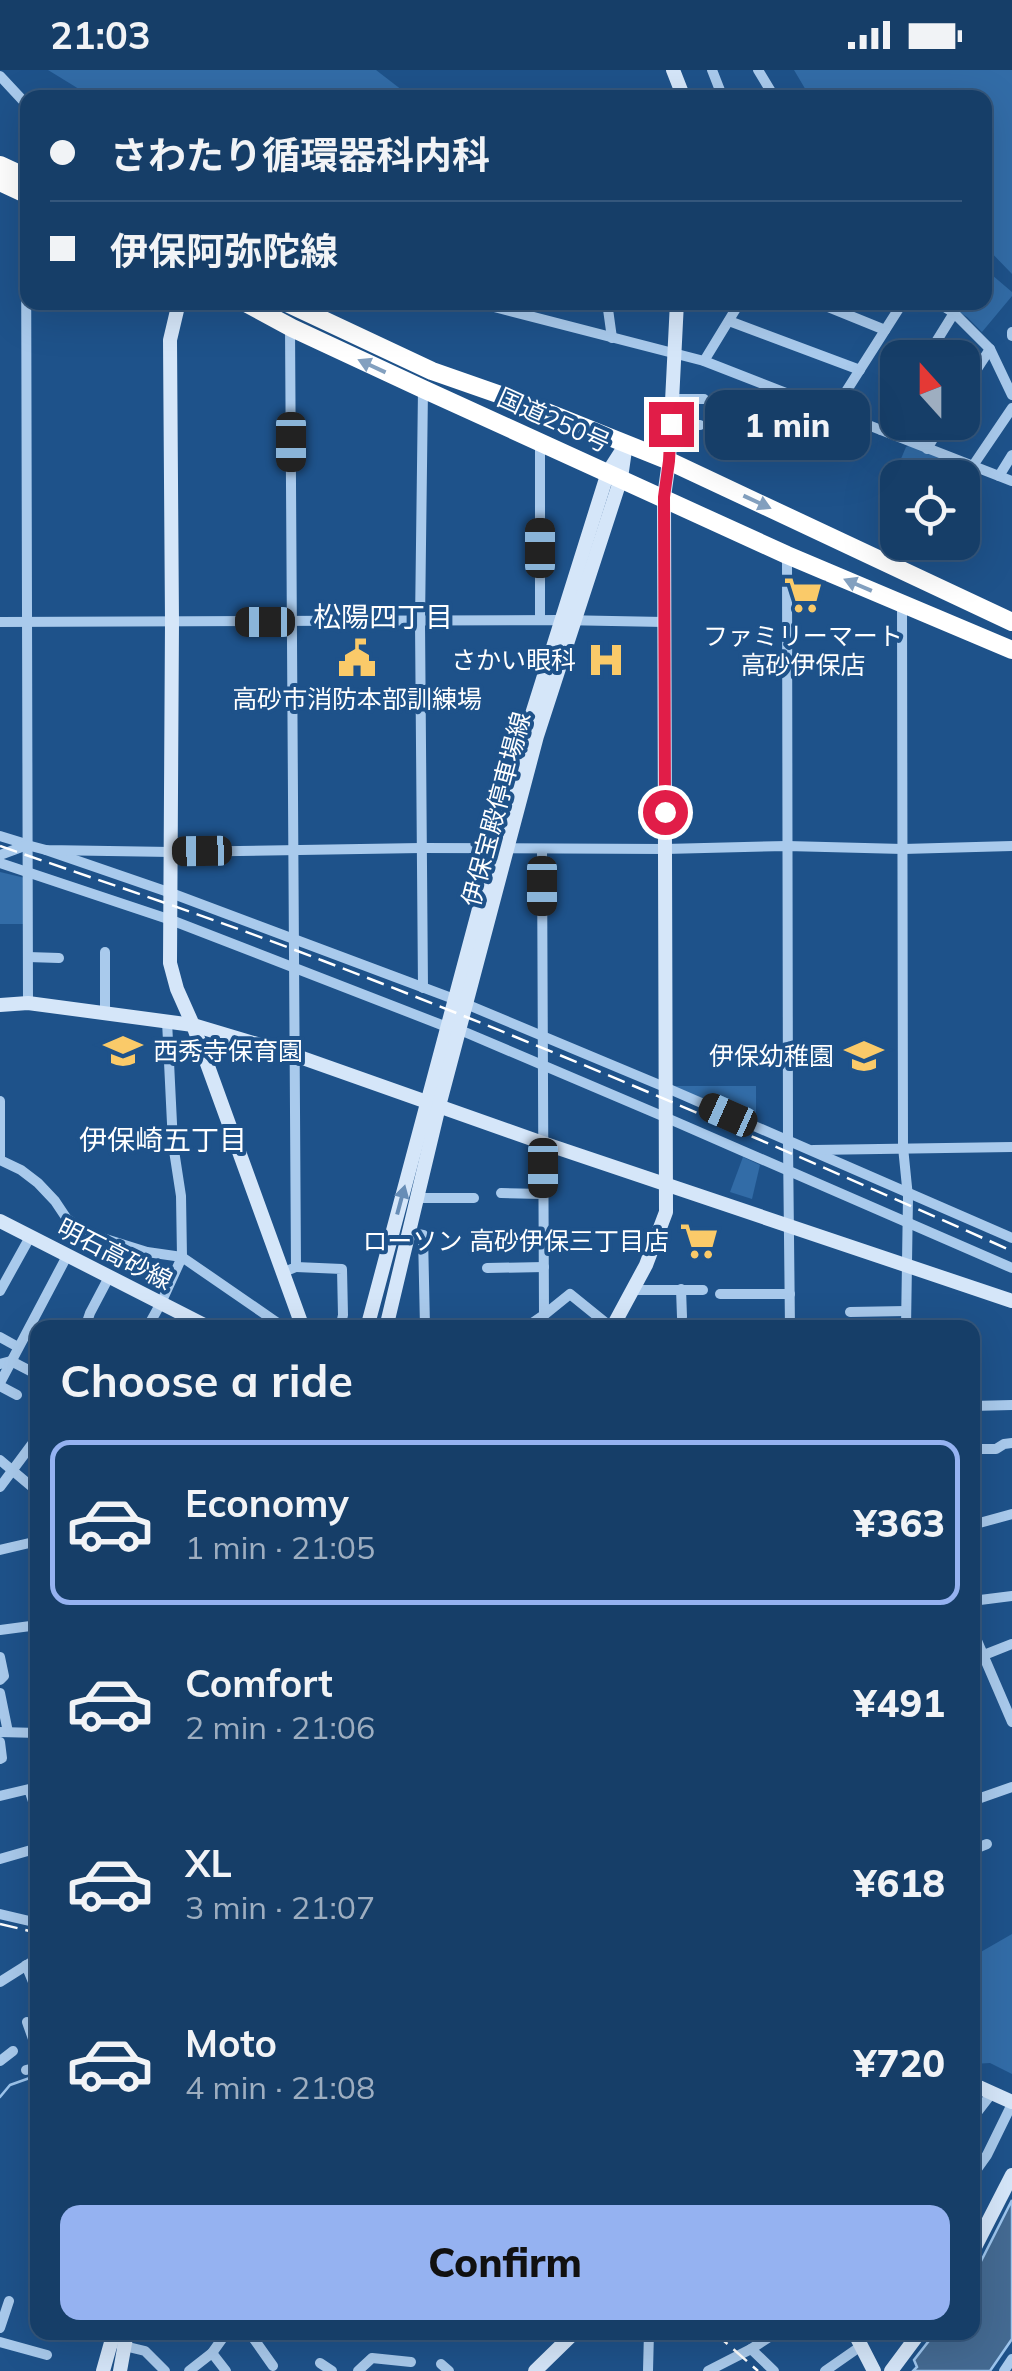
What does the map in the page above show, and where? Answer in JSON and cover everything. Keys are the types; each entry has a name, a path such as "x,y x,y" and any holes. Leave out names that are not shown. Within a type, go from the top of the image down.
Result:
{"highway":[{"name":"国道250号","path":"259,310 787,555 1012,650"},
{"name":"国道250号","path":"302,310 432,371 669,461 1012,622"}],"street":[{"path":"0,76 20,98"},
{"path":"0,100 11,90"},
{"path":"28,310 28,1004"},
{"path":"178,310 170,340 171,966 290,1270 301,1320"},
{"path":"506,310 704,360 880,430"},
{"path":"608,310 612,338"},
{"path":"616,1320 646,1264 666,1212 664,497 676,310"},
{"path":"704,360 732,310"},
{"path":"836,310 885,330"},
{"path":"833,412 898,310"},
{"path":"949,310 990,348 1012,394"},
{"path":"937,340 954,313"},
{"path":"728,320 860,370"},
{"path":"290,327 294,850 290,1270"},
{"path":"980,364 990,348"},
{"path":"423,389 423,988"},
{"path":"673,399 704,400"},
{"path":"977,460 1012,408"},
{"path":"671,424 700,426"},
{"path":"907,440 955,460"},
{"path":"927,448 932,440"},
{"path":"540,441 540,620"},
{"name":"伊保宝殿停車場線","path":"369,1320 567,621 626,444"},
{"path":"999,476 1012,455"},
{"path":"980,470 1012,482"},
{"path":"787,555 790,1320"},
{"path":"902,603 906,1320"},
{"path":"0,622 664,622"},
{"path":"0,836 171,893 460,1002 1012,1238"},
{"path":"0,854 27,845"},
{"path":"46,850 1012,846"},
{"path":"542,849 544,1316"},
{"path":"0,862 170,920 453,1028 1012,1268"},
{"path":"28,957 59,958"},
{"path":"106,1014 105,957 121,962"},
{"path":"0,1005 28,1004 192,1026 294,1054 543,1143 1012,1301"},
{"path":"152,1320 182,1257 167,1022"},
{"path":"0,1101 0,1160 38,1183 67,1219 96,1236 147,1252 182,1257 273,1320"},
{"name":"伊保宝殿停車場線","path":"388,1320 417,1198 433,1104"},
{"path":"806,1150 1012,1148"},
{"path":"501,1194 543,1194"},
{"path":"417,1198 474,1198"},
{"name":"明石高砂線","path":"0,1221 162,1303 180,1320"},
{"path":"408,1232 422,1235 425,1320"},
{"path":"492,1238 544,1236"},
{"path":"0,1291 30,1237"},
{"path":"33,1320 67,1256"},
{"path":"493,1264 544,1267"},
{"path":"290,1270 342,1269 342,1320"},
{"path":"88,1320 109,1278"},
{"path":"632,1290 703,1290"},
{"path":"682,1290 682,1317"},
{"path":"537,1320 570,1294 602,1320"},
{"path":"720,1294 790,1294"},
{"path":"850,1312 906,1311"},
{"path":"17,1395 0,1384 6,1362 30,1325"},
{"path":"0,1337 18,1347"},
{"path":"6,1362 30,1372"},
{"path":"980,1406 1012,1406"},
{"path":"980,1449 1012,1444"},
{"path":"0,1486 30,1447"},
{"path":"0,1460 30,1485"},
{"path":"980,1524 1012,1514"},
{"path":"0,1550 30,1543"},
{"path":"980,1599 1012,1596"},
{"path":"0,1630 30,1626"},
{"path":"984,1655 1012,1644"},
{"path":"980,1646 1012,1722"},
{"path":"0,1657 4,1676 0,1680"},
{"path":"0,1692 0,1759"},
{"path":"3,1735 30,1733"},
{"path":"980,1798 1012,1787"},
{"path":"0,1796 29,1789 30,1792"},
{"path":"980,1847 987,1844"},
{"path":"0,1860 30,1851"},
{"path":"0,1914 30,1921"},
{"path":"0,1982 30,1963"},
{"path":"26,1965 30,1975"},
{"path":"27,2022 30,2030"},
{"path":"0,2061 13,2050"},
{"path":"980,2088 1012,2103 980,2165"},
{"path":"980,2108 992,2093"},
{"path":"980,2237 1012,2175"},
{"path":"0,2328 9,2301"},
{"path":"103,2371 111,2340"},
{"path":"120,2371 127,2340"},
{"path":"131,2340 165,2371"},
{"path":"188,2371 212,2353 221,2340"},
{"path":"255,2340 273,2366"},
{"path":"534,2371 567,2340"},
{"path":"648,2371 650,2340"},
{"path":"708,2371 764,2340"},
{"path":"826,2371 856,2340"},
{"path":"858,2340 874,2371"},
{"path":"906,2340 909,2347"},
{"path":"891,2371 914,2340"},
{"path":"0,2342 47,2355"},
{"path":"751,2348 774,2371"},
{"path":"212,2353 226,2371"},
{"path":"358,2371 372,2358 412,2362"},
{"path":"1004,2371 1012,2360"},
{"path":"320,2364 332,2371"}],"shaded area":[{"path":"48,70 376,70 402,90 81,90"},
{"path":"794,70 1012,70 1012,274 992,253 992,90 806,90"},
{"path":"992,275 1012,292 982,332 956,310 992,310"},
{"path":"911,445 943,460 900,460"},
{"path":"0,872 25,878 24,924 0,924"},
{"path":"674,1086 756,1086 756,1123"},
{"path":"743,1157 760,1165 752,1199 730,1192"},
{"path":"1012,1934 1012,2074 990,2063 980,2064 980,1952"},
{"path":"1012,2200 1012,2339 990,2371 913,2371 917,2367 914,2360 930,2340 980,2340 980,2263"}],"waterway":[{"path":"0,2097 10,2085 30,2078"}],"railway":[{"path":"0,846 241,930 495,1029 1012,1251"},
{"path":"0,1924 30,1931"},
{"path":"723,2340 758,2371"}],"place":[{"name":"ファミリーマート 高砂伊保店","path":"803,595"},
{"name":"高砂市消防本部訓練場","path":"357,658"},
{"name":"さかい眼科","path":"606,660"},
{"name":"西秀寺保育園","path":"123,1051"},
{"name":"伊保幼稚園","path":"864,1056"},
{"name":"ローソン 高砂伊保三丁目店","path":"699,1241"}],"district":[{"name":"松陽四丁目","path":"383,617"},
{"name":"伊保崎五丁目","path":"163,1140"}],"route":[{"path":"665,812 664,497 671,424"}]}
